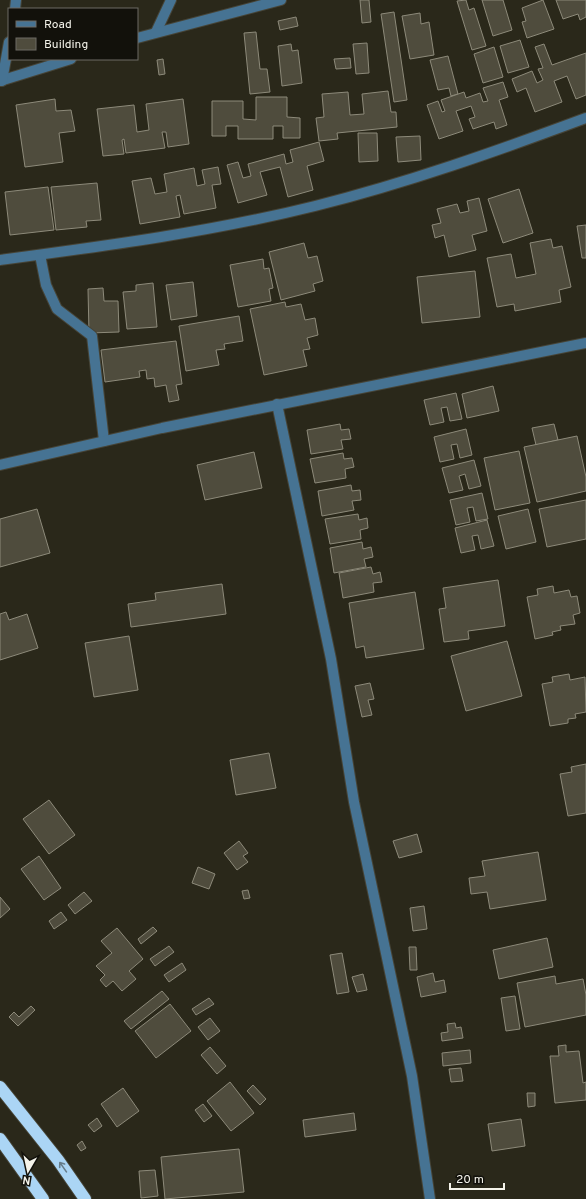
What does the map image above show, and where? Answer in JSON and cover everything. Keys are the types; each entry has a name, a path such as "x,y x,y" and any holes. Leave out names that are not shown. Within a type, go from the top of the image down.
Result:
{"highway":[{"path":"0,1087 53,1154 86,1199"},
{"path":"0,1139 43,1199"}],"street":[{"path":"156,32 171,0"},
{"path":"138,38 281,0"},
{"path":"8,47 1,81 69,60"},
{"path":"0,260 222,226 315,206 480,158 586,118"},
{"path":"40,255 46,285 57,308 92,336 104,441"},
{"path":"0,465 276,404 397,382 586,343"},
{"path":"276,404 331,659 354,802 412,1076 430,1199"}],"building":[{"path":"360,0 369,0 371,22 362,23"},
{"path":"466,0 469,10 474,8 486,46 472,50 457,1"},
{"path":"482,0 503,0 512,30 493,36"},
{"path":"543,0 554,29 527,38 522,22 526,21 522,8"},
{"path":"556,0 586,0 586,17 580,20 578,14 563,19"},
{"path":"394,12 407,100 394,102 381,14"},
{"path":"420,13 421,24 429,22 434,55 410,59 402,16"},
{"path":"296,17 298,26 280,30 278,21"},
{"path":"256,32 260,69 267,69 270,92 250,94 244,33"},
{"path":"520,40 529,67 508,73 500,46"},
{"path":"367,43 369,73 356,74 353,44"},
{"path":"291,44 292,51 298,50 302,83 282,86 278,46"},
{"path":"544,44 552,65 586,53 586,95 576,99 567,76 554,81 562,102 535,112 526,88 517,92 512,79 532,71 537,83 543,80 538,69 543,68 535,47"},
{"path":"494,47 503,77 483,83 474,54"},
{"path":"448,56 458,94 451,96 449,88 438,90 430,60"},
{"path":"350,58 351,68 336,69 334,59"},
{"path":"163,59 165,74 159,75 157,60"},
{"path":"503,82 508,97 499,100 507,125 496,129 494,122 473,129 469,119 475,117 471,106 456,111 463,131 439,139 427,105 438,101 442,112 445,111 441,100 464,92 466,98 480,93 483,102 488,101 483,88"},
{"path":"388,91 391,112 396,112 397,127 337,133 338,139 319,141 316,118 324,117 322,94 348,92 350,115 364,114 362,94"},
{"path":"256,97 287,97 287,117 300,118 300,138 283,138 283,126 273,126 273,139 238,139 238,126 226,126 226,136 212,136 212,101 243,101 243,119 256,120"},
{"path":"55,99 56,111 71,110 75,131 59,133 63,162 25,167 16,105"},
{"path":"183,99 189,144 168,147 166,132 162,132 165,148 126,153 124,139 122,140 124,154 103,156 97,109 134,105 137,132 149,130 146,104"},
{"path":"358,133 377,133 378,161 359,162"},
{"path":"420,136 421,160 398,162 396,137"},
{"path":"319,142 324,161 307,166 313,190 288,197 280,167 260,172 267,195 238,203 227,165 238,162 243,178 251,176 248,164 284,154 286,164 293,162 290,150"},
{"path":"218,167 221,184 212,185 216,208 184,214 180,195 176,196 180,217 140,224 132,181 151,178 155,194 167,192 164,174 194,168 197,186 205,184 202,170"},
{"path":"97,183 101,220 86,221 87,227 56,230 51,187"},
{"path":"48,187 54,230 10,235 5,192"},
{"path":"519,189 533,233 503,243 488,199"},
{"path":"479,198 487,231 472,235 476,250 449,257 444,235 435,238 432,225 441,223 437,209 457,204 460,213 469,211 467,201"},
{"path":"586,225 586,258 582,258 577,226"},
{"path":"551,239 553,248 562,246 571,287 559,290 561,302 515,311 514,304 497,307 487,258 511,254 516,278 536,274 530,243"},
{"path":"304,243 308,258 317,256 323,281 313,284 315,291 281,300 269,252"},
{"path":"263,259 264,269 269,268 273,288 269,289 271,301 238,307 230,265"},
{"path":"475,271 480,317 422,323 417,277"},
{"path":"193,282 197,316 171,320 166,285"},
{"path":"153,283 157,327 127,329 123,292 136,291 136,285"},
{"path":"103,288 104,301 118,301 119,332 89,333 88,289"},
{"path":"285,302 286,307 301,304 305,320 315,318 318,335 307,338 310,349 303,350 307,366 264,375 250,309"},
{"path":"239,316 243,341 224,344 225,349 216,350 219,365 186,371 179,326"},
{"path":"176,341 182,384 176,385 179,400 169,402 166,385 155,387 154,378 147,379 146,370 139,371 140,377 105,382 101,350"},
{"path":"493,386 499,411 467,418 462,394"},
{"path":"456,393 462,419 450,421 447,407 441,408 444,422 430,425 424,400"},
{"path":"340,424 341,430 349,429 351,439 341,440 343,449 311,454 307,430"},
{"path":"554,424 558,440 536,445 532,428"},
{"path":"466,429 472,455 460,458 457,444 451,445 454,459 440,462 434,437"},
{"path":"577,436 586,477 586,491 537,502 524,447"},
{"path":"519,451 530,503 495,510 484,458"},
{"path":"254,452 262,488 205,500 197,465"},
{"path":"343,453 344,459 352,458 354,467 345,469 346,478 315,483 310,459"},
{"path":"474,460 481,486 469,489 465,474 459,476 463,490 449,493 442,468"},
{"path":"351,485 352,491 360,490 361,500 352,501 354,510 322,516 318,491"},
{"path":"482,493 488,519 476,521 473,507 467,508 470,522 456,525 450,500"},
{"path":"586,500 586,539 547,547 539,509"},
{"path":"37,509 50,553 0,567 0,519"},
{"path":"528,509 536,542 506,549 498,516"},
{"path":"358,514 359,520 367,518 368,528 360,530 361,539 330,544 325,519"},
{"path":"487,520 494,546 481,549 478,535 472,536 475,550 461,553 455,528"},
{"path":"362,542 363,549 371,547 373,557 364,559 366,567 334,573 330,548"},
{"path":"371,567 373,574 380,572 382,582 373,583 374,592 343,598 339,573"},
{"path":"498,580 505,626 468,631 469,639 444,642 439,609 446,608 443,588"},
{"path":"222,584 226,614 131,627 128,604 156,600 155,593"},
{"path":"553,586 554,593 569,590 571,597 577,596 580,613 573,615 575,624 560,626 561,630 552,632 553,635 535,639 527,597 538,595 537,589"},
{"path":"415,592 424,649 366,658 364,646 356,648 349,603"},
{"path":"6,612 9,620 27,614 38,648 0,660 0,614"},
{"path":"129,636 138,690 94,697 85,643"},
{"path":"507,641 522,696 466,711 451,656"},
{"path":"569,674 570,680 585,677 586,712 575,714 576,718 568,719 568,723 550,726 542,684 553,682 552,677"},
{"path":"370,683 374,699 368,700 372,715 362,717 355,686"},
{"path":"269,753 276,788 236,795 230,760"},
{"path":"586,764 586,813 568,816 560,774 572,772 571,767"},
{"path":"49,800 75,835 49,854 23,819"},
{"path":"417,834 422,852 399,858 393,841"},
{"path":"239,841 248,853 243,856 248,862 237,870 224,853"},
{"path":"538,852 546,900 490,909 487,892 471,894 469,878 485,876 482,861"},
{"path":"39,856 61,888 44,900 21,869"},
{"path":"198,867 215,874 209,889 192,883"},
{"path":"248,890 250,898 244,899 242,891"},
{"path":"84,892 92,901 75,914 68,905"},
{"path":"0,897 10,909 0,918"},
{"path":"424,906 427,929 413,931 410,908"},
{"path":"61,912 67,920 54,929 49,921"},
{"path":"153,927 157,931 141,944 138,939"},
{"path":"117,928 143,959 129,971 136,979 122,991 113,981 106,987 100,980 105,975 96,966 112,953 101,941"},
{"path":"547,938 553,967 499,979 493,950"},
{"path":"169,946 174,952 155,966 150,959"},
{"path":"409,947 416,947 417,970 410,970"},
{"path":"342,953 349,992 337,994 330,955"},
{"path":"182,963 186,970 169,982 164,975"},
{"path":"433,973 435,982 444,980 446,992 421,997 417,977"},
{"path":"363,974 367,990 357,992 352,977"},
{"path":"555,976 556,984 583,979 586,995 586,1015 525,1027 517,983"},
{"path":"162,991 169,999 131,1029 124,1021"},
{"path":"515,996 520,1029 506,1031 501,998"},
{"path":"209,998 214,1004 196,1015 192,1009"},
{"path":"170,1004 191,1031 156,1058 135,1031"},
{"path":"31,1006 35,1010 18,1026 9,1017 14,1012 19,1017"},
{"path":"210,1018 220,1031 208,1040 198,1027"},
{"path":"455,1023 456,1028 461,1027 463,1038 442,1041 441,1033 448,1032 447,1024"},
{"path":"566,1045 566,1052 579,1051 583,1083 586,1082 586,1100 555,1103 550,1056 559,1056 558,1046"},
{"path":"210,1047 226,1066 217,1074 201,1055"},
{"path":"470,1050 471,1063 443,1066 442,1053"},
{"path":"461,1068 463,1081 451,1082 449,1069"},
{"path":"230,1082 254,1113 231,1131 207,1101"},
{"path":"253,1085 266,1099 260,1105 247,1091"},
{"path":"123,1088 139,1111 117,1127 101,1104"},
{"path":"527,1093 535,1093 535,1106 528,1107"},
{"path":"203,1104 212,1116 204,1122 195,1110"},
{"path":"354,1113 356,1130 305,1137 303,1120"},
{"path":"97,1118 102,1126 94,1132 88,1125"},
{"path":"521,1119 525,1146 492,1151 488,1124"},
{"path":"82,1141 86,1148 81,1151 77,1145"},
{"path":"239,1149 244,1192 165,1199 161,1157"},
{"path":"155,1170 158,1196 141,1198 139,1171"}]}
